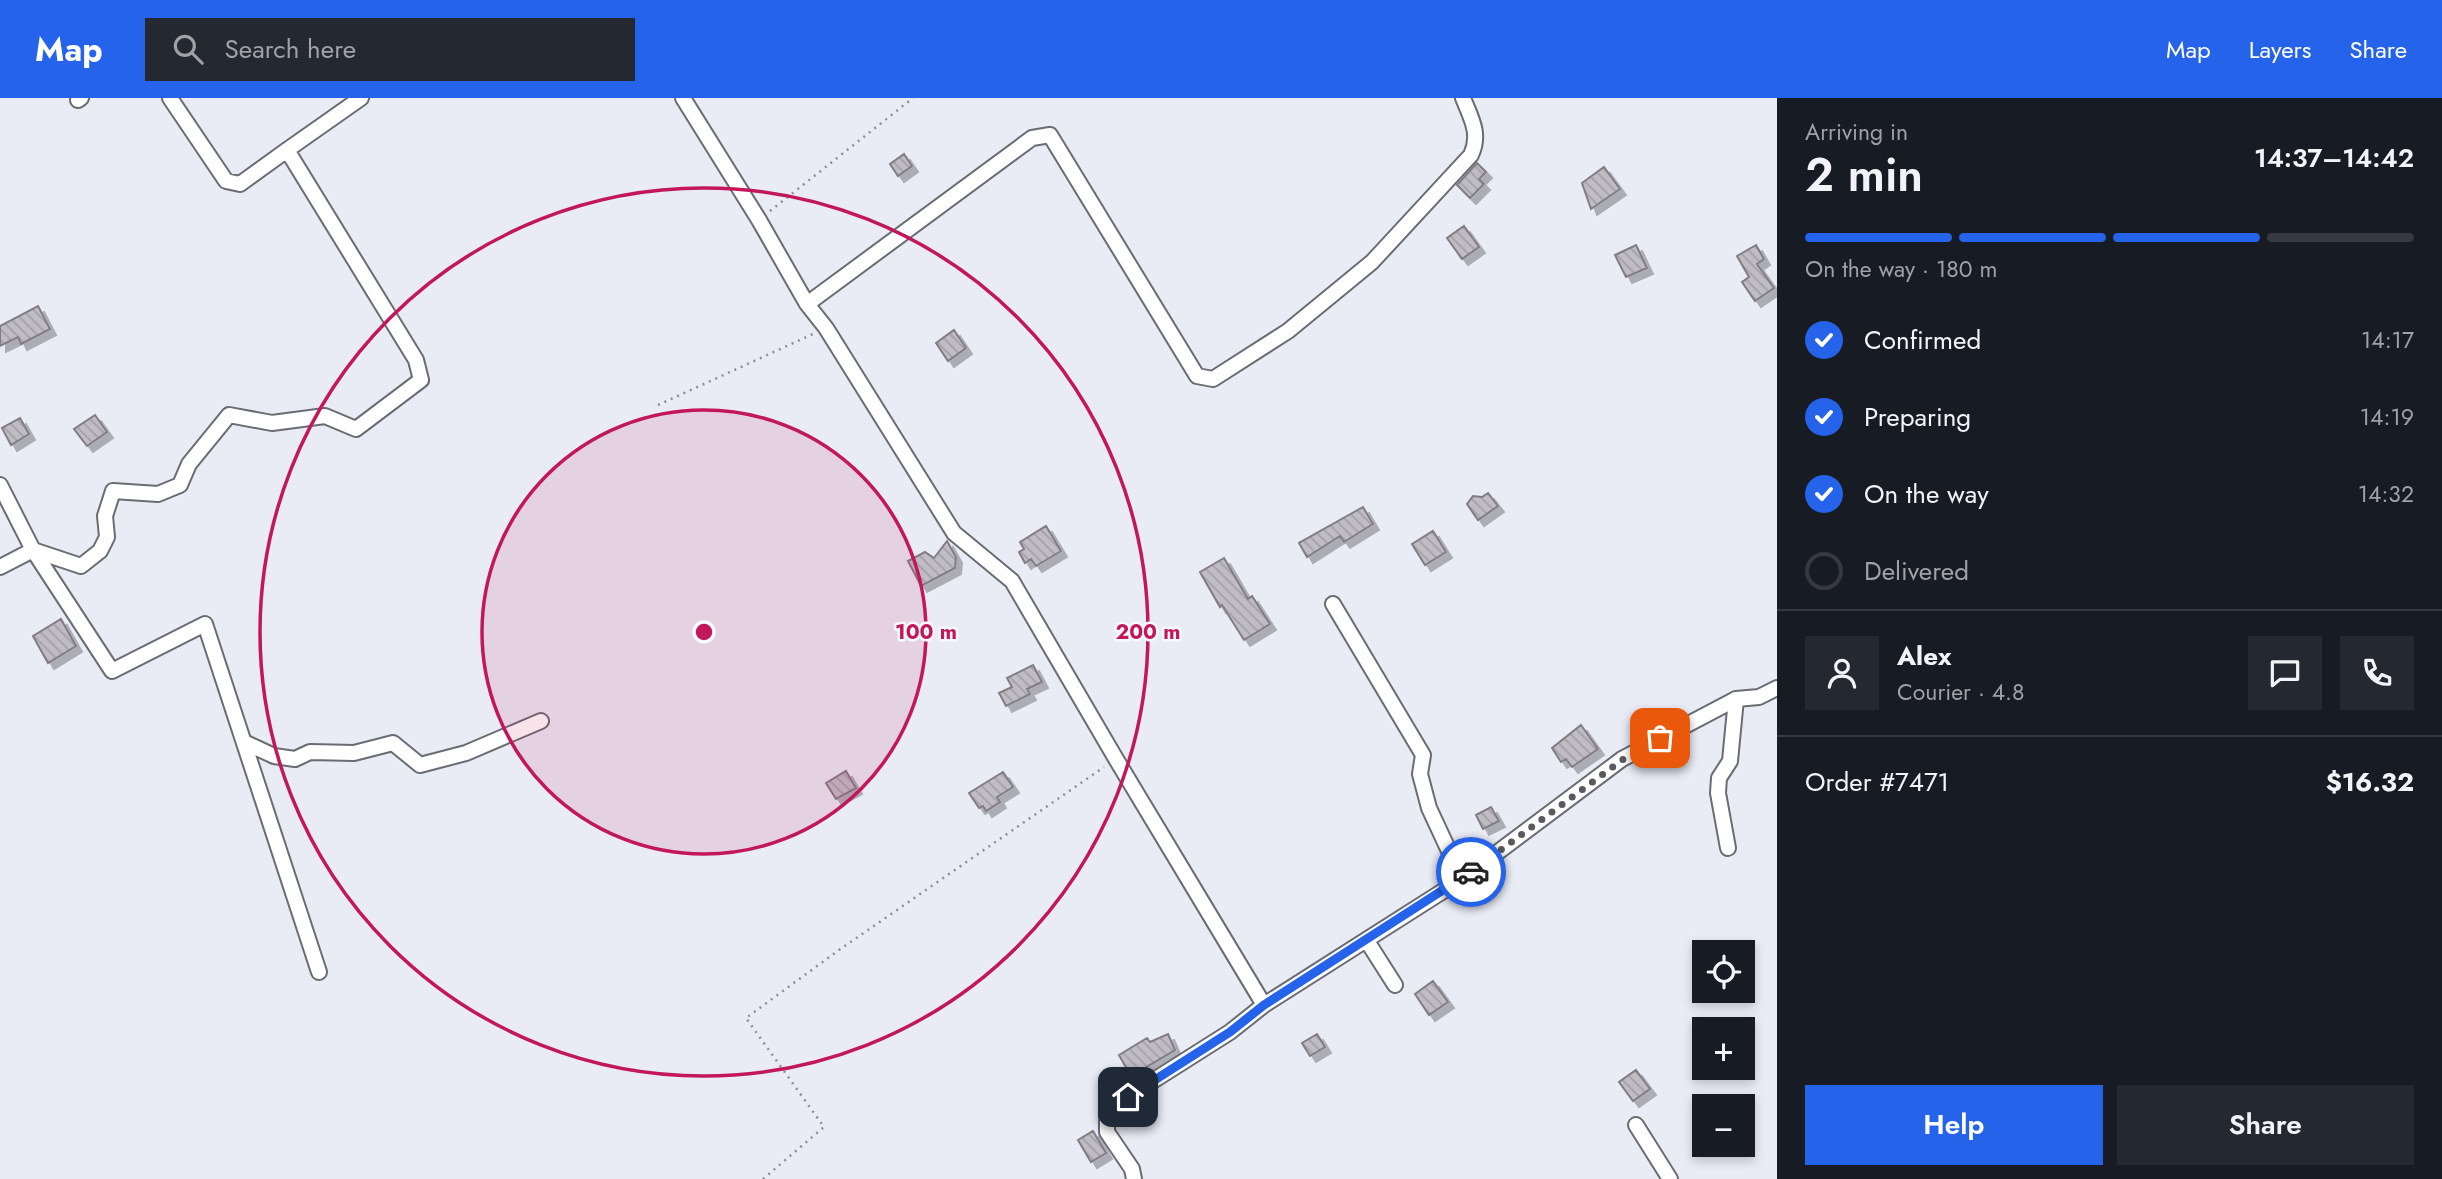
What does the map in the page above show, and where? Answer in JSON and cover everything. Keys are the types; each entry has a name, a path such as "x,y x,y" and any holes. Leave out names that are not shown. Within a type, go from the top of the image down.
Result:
{"street":[{"path":"170,98 226,181 240,184 361,98"},
{"path":"683,98 759,220 807,304 826,328 954,533 1012,581 1264,1005"},
{"path":"807,304 1032,138 1049,135 1197,376 1213,379 1288,331 1372,262 1471,155 1477,143 1463,98"},
{"path":"0,567 33,550 81,566 100,551 107,537 105,516 113,491 158,494 180,485 189,464 229,415 272,423 326,416 356,429 421,380 415,360 287,150"},
{"path":"0,485 33,550 112,671 205,624 319,972"},
{"path":"1332,604 1423,755 1420,774 1429,808 1462,879"},
{"path":"1134,1179 1132,1169 1107,1132 1107,1110 1230,1032 1264,1005 1462,879 1622,760 1736,699 1759,697 1777,688"},
{"path":"1728,848 1718,793 1719,778 1730,761 1736,699"},
{"path":"244,742 275,756 295,758 310,752 354,753 393,743 420,765 466,753 541,720"},
{"path":"1367,941 1395,985"},
{"path":"1636,1125 1670,1179"}],"path":[{"path":"759,220 913,98"},
{"path":"658,405 826,328"},
{"path":"763,1179 824,1127 746,1018 839,950 1116,759"}],"building":[{"path":"904,154 912,166 898,176 890,164"},
{"path":"1477,163 1486,172 1479,179 1484,184 1470,198 1457,185"},
{"path":"1604,167 1620,189 1591,209 1582,183"},
{"path":"1464,226 1479,247 1462,259 1447,238"},
{"path":"1636,245 1647,268 1626,277 1615,255"},
{"path":"1756,245 1764,259 1757,264 1774,288 1755,301 1742,282 1749,277 1737,256"},
{"path":"38,306 50,329 21,344 18,337 0,346 0,326"},
{"path":"954,330 966,348 948,361 936,343"},
{"path":"95,415 107,432 87,446 74,429"},
{"path":"20,418 29,434 11,445 2,428"},
{"path":"1488,493 1498,506 1478,520 1467,504 1473,496 1482,497"},
{"path":"1363,507 1373,524 1344,542 1340,536 1307,557 1299,543"},
{"path":"1046,526 1061,551 1036,566 1031,559 1025,563 1019,552 1024,549 1020,542"},
{"path":"1433,531 1446,552 1425,565 1412,544"},
{"path":"947,541 956,557 955,568 921,586 908,561 925,552 934,558"},
{"path":"1224,558 1248,599 1252,596 1270,624 1244,640 1222,605 1220,607 1200,572"},
{"path":"61,619 76,646 48,663 33,636"},
{"path":"1033,665 1042,682 1027,689 1030,694 1006,706 999,693 1012,687 1007,678"},
{"path":"1581,725 1598,749 1572,767 1566,759 1561,762 1552,748"},
{"path":"846,771 856,788 836,799 826,783"},
{"path":"1003,772 1013,787 997,797 1000,802 986,811 983,806 979,808 969,793"},
{"path":"1491,807 1499,821 1483,829 1476,815"},
{"path":"1433,981 1448,1002 1429,1015 1415,994"},
{"path":"1168,1034 1175,1050 1131,1076 1119,1055 1147,1038 1150,1042"},
{"path":"1317,1034 1325,1047 1310,1056 1302,1043"},
{"path":"1636,1070 1650,1089 1633,1101 1619,1082"},
{"path":"1093,1131 1106,1153 1091,1162 1078,1140"}],"way so far":[{"path":"1471,872 1622,760 1660,738"}],"route":[{"path":"1128,1097 1230,1032 1264,1005 1471,872"}]}
